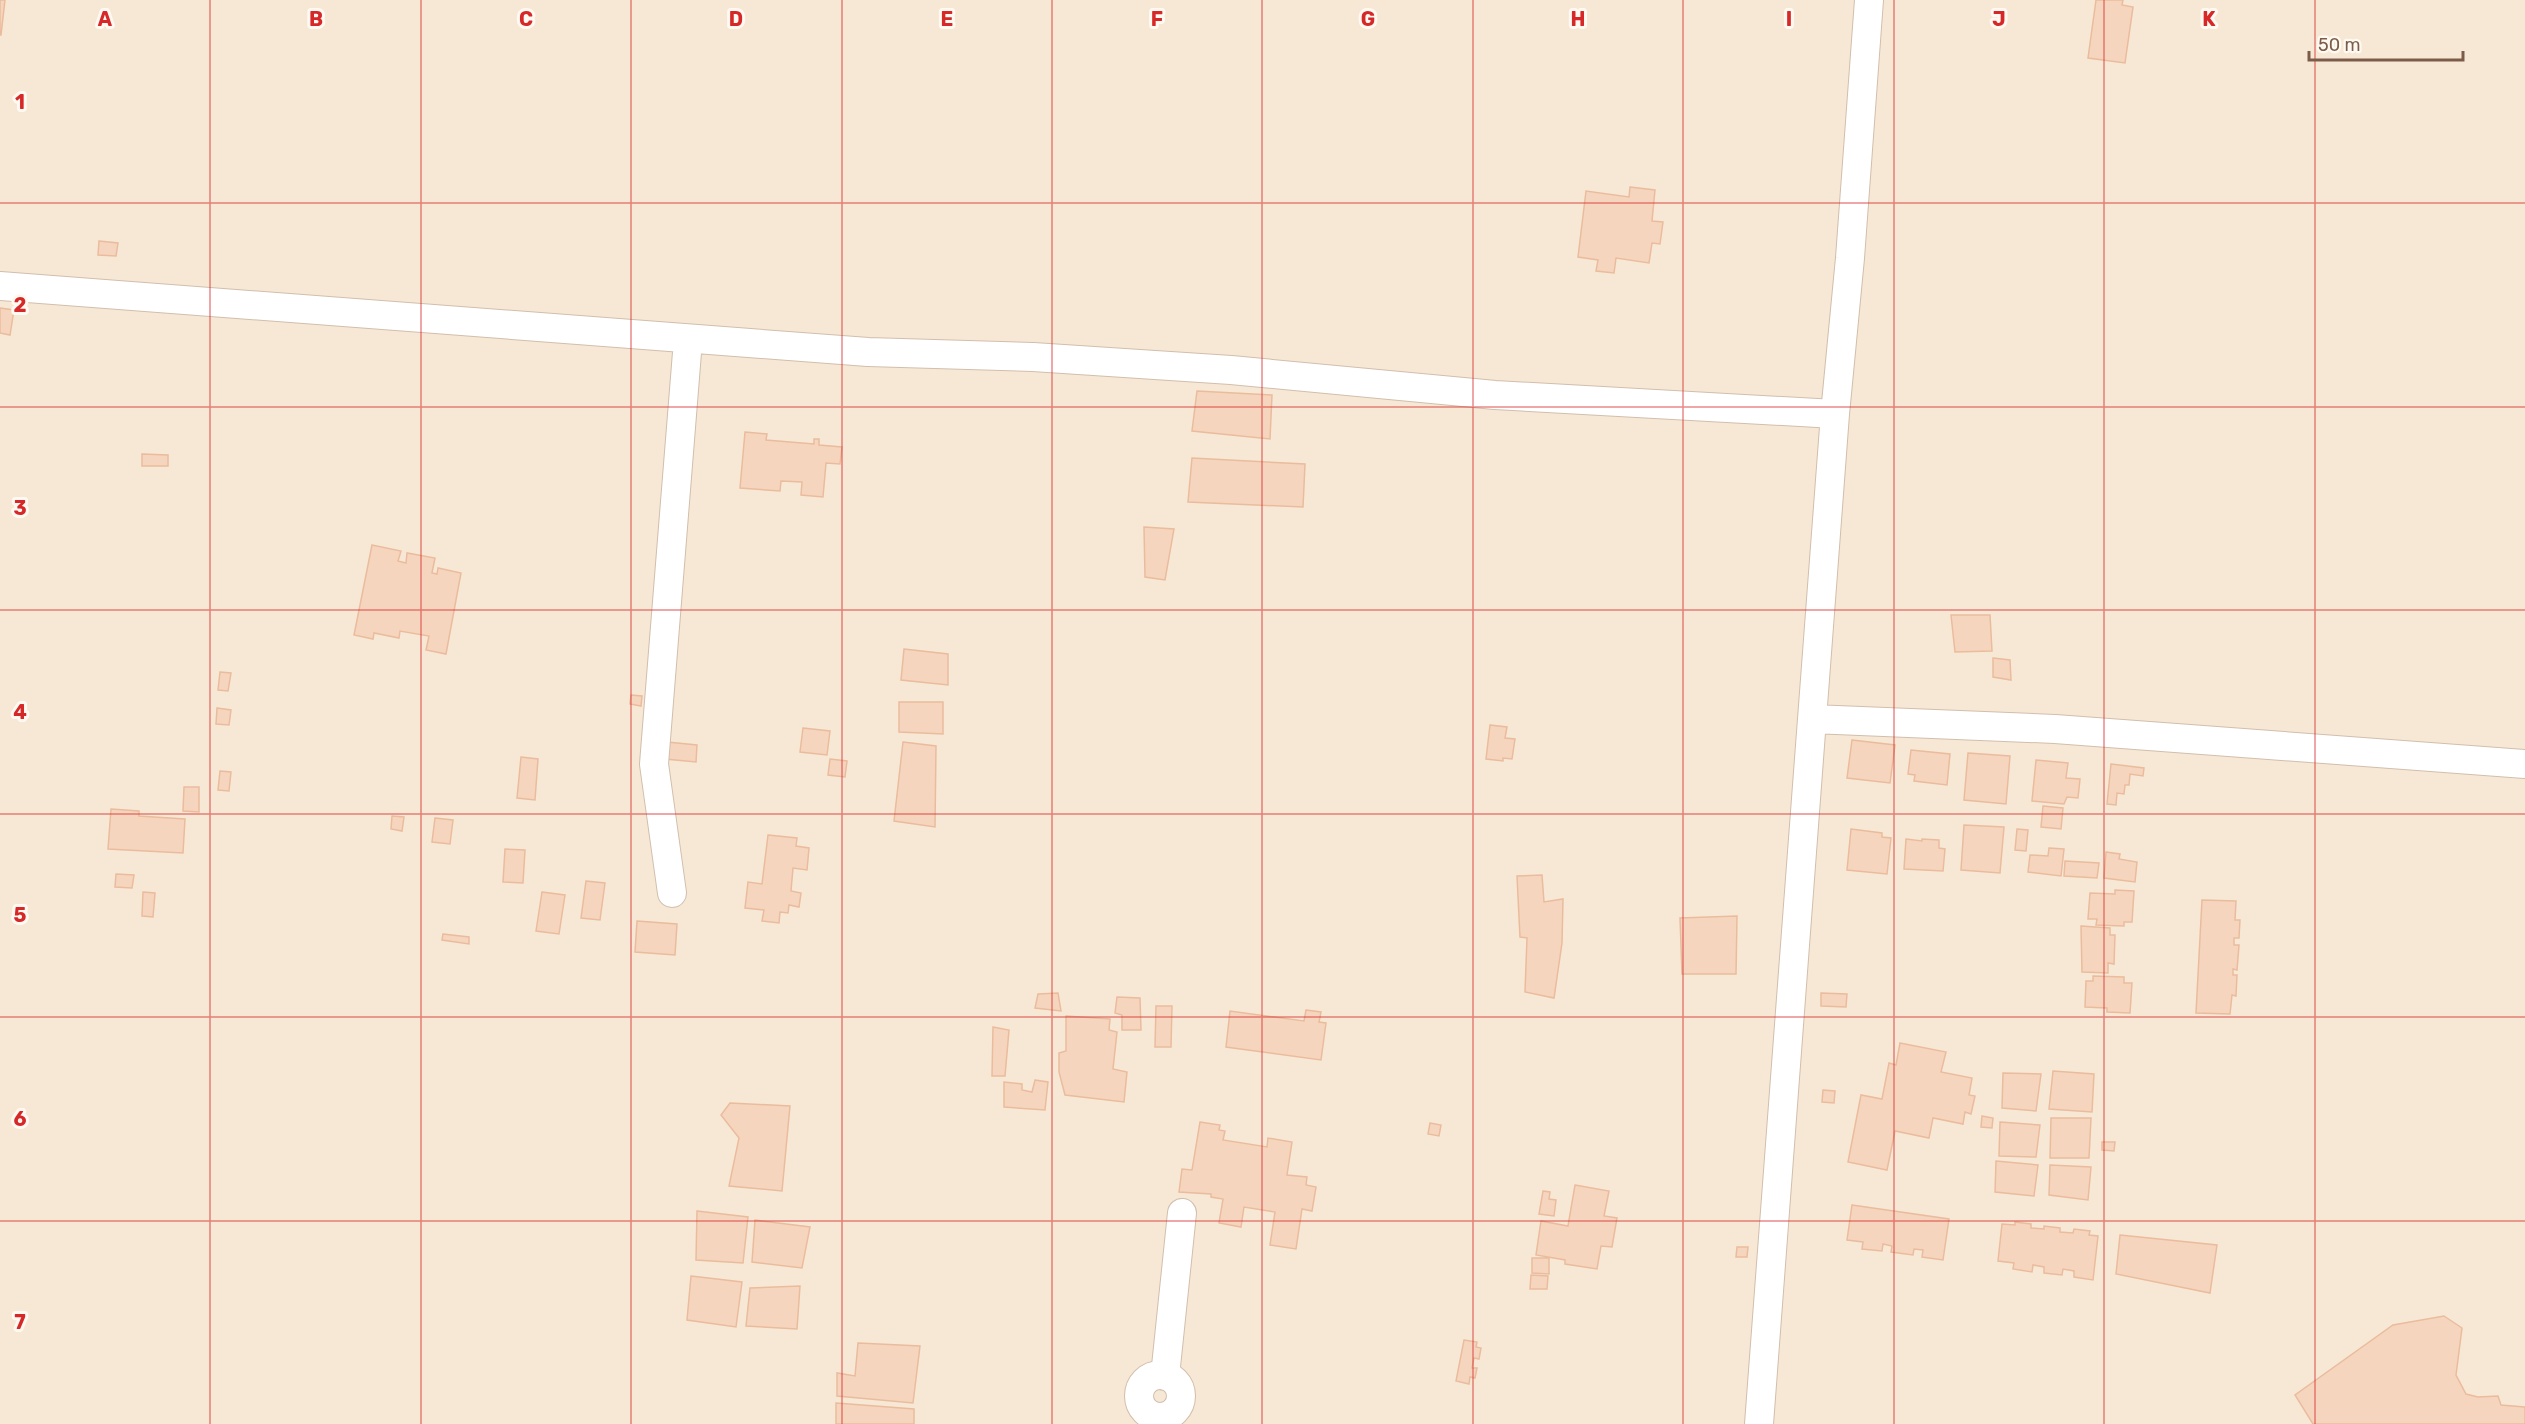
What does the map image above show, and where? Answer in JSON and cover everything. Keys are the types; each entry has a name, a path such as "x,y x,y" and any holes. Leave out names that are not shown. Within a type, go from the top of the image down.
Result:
{"street":[{"path":"1759,1424 1835,414 1850,258 1869,0"},
{"path":"0,286 688,340 868,352 1033,357 1231,370 1495,395 1835,414"},
{"path":"672,893 654,764 688,340"},
{"path":"1812,719 2055,729 2525,764"},
{"path":"1161,1421 1147,1413 1142,1407 1140,1392 1150,1378 1165,1376 1182,1213"}],"shaded area":[{"path":"0,0 2525,0 2525,1424 0,1424"}],"building":[{"path":"0,0 5,0 1,35 0,35"},
{"path":"2096,0 2123,0 2122,5 2133,7 2125,63 2088,58"},
{"path":"1630,187 1655,190 1652,221 1663,222 1660,244 1652,243 1649,263 1616,258 1614,273 1596,271 1598,260 1578,257 1586,191 1629,197"},
{"path":"99,241 118,243 116,256 98,255"},
{"path":"0,308 14,310 10,335 0,333"},
{"path":"1197,391 1272,395 1270,439 1192,431"},
{"path":"745,432 767,434 766,440 814,444 814,439 819,439 819,445 842,447 840,464 826,463 823,497 801,495 802,482 781,481 780,491 740,488"},
{"path":"142,454 168,455 168,466 142,466"},
{"path":"1192,458 1305,464 1303,507 1188,502"},
{"path":"1144,527 1174,529 1165,580 1145,577"},
{"path":"372,545 401,551 398,561 406,563 407,553 435,558 432,573 437,574 438,568 461,573 446,654 426,650 429,636 400,631 399,638 374,633 373,639 354,635"},
{"path":"1951,615 1990,615 1992,651 1955,652"},
{"path":"904,649 948,654 948,685 901,680"},
{"path":"1993,658 2010,660 2011,680 1993,677"},
{"path":"220,672 231,673 228,691 218,690"},
{"path":"631,695 642,696 641,706 630,704"},
{"path":"899,702 943,702 943,734 899,732"},
{"path":"217,708 231,710 229,725 216,724"},
{"path":"1490,725 1507,727 1505,738 1515,739 1512,759 1503,758 1503,761 1486,759"},
{"path":"803,728 830,731 827,755 800,752"},
{"path":"1852,740 1895,745 1890,783 1847,778"},
{"path":"667,742 697,745 696,762 665,759"},
{"path":"903,742 936,746 935,827 894,821"},
{"path":"1911,750 1950,754 1947,785 1914,781 1915,775 1908,774"},
{"path":"1968,753 2010,756 2006,804 1964,800"},
{"path":"521,757 538,759 535,800 517,798"},
{"path":"830,759 847,761 845,777 828,775"},
{"path":"2036,760 2068,763 2066,778 2080,779 2078,798 2067,797 2064,804 2032,801"},
{"path":"2111,764 2144,768 2143,776 2130,774 2129,785 2125,785 2124,794 2117,793 2116,805 2107,804"},
{"path":"220,771 231,772 229,791 218,790"},
{"path":"184,787 199,787 199,812 183,811"},
{"path":"2043,806 2063,808 2061,829 2041,827"},
{"path":"111,809 139,811 139,816 185,819 183,853 108,849"},
{"path":"392,816 404,817 402,831 391,829"},
{"path":"435,818 453,820 450,844 432,842"},
{"path":"1964,825 2004,827 2000,873 1961,870"},
{"path":"1851,829 1882,833 1882,837 1891,838 1887,874 1847,870"},
{"path":"2017,829 2028,830 2026,851 2015,850"},
{"path":"768,835 797,838 796,846 809,848 807,870 793,868 791,891 801,893 799,907 789,905 788,913 780,912 779,923 762,921 764,910 745,908 748,882 762,884"},
{"path":"1906,839 1939,840 1939,848 1945,849 1943,871 1904,869"},
{"path":"2049,848 2064,849 2061,876 2028,872 2030,855 2048,856"},
{"path":"505,849 525,850 523,883 503,882"},
{"path":"2106,852 2120,854 2119,859 2137,862 2135,882 2104,878"},
{"path":"2065,861 2099,863 2097,878 2064,876"},
{"path":"116,874 134,875 132,888 115,887"},
{"path":"1542,875 1544,902 1563,899 1562,943 1554,998 1525,992 1527,938 1520,937 1517,876"},
{"path":"586,881 605,883 600,920 581,918"},
{"path":"2115,890 2134,891 2132,922 2124,922 2124,926 2096,925 2097,919 2088,919 2090,893 2115,894"},
{"path":"143,892 155,893 153,917 142,916"},
{"path":"542,892 565,895 559,934 536,931"},
{"path":"2202,900 2236,901 2235,920 2240,920 2239,938 2234,938 2234,945 2239,945 2237,970 2233,969 2233,975 2237,975 2236,996 2232,995 2230,1014 2196,1013"},
{"path":"1737,916 1736,974 1682,974 1680,918"},
{"path":"637,921 677,924 675,955 635,952"},
{"path":"2081,926 2110,928 2110,935 2115,935 2114,964 2108,963 2108,973 2082,972"},
{"path":"443,934 469,937 469,944 442,940"},
{"path":"2093,976 2124,977 2124,983 2132,983 2130,1013 2107,1012 2107,1008 2085,1007 2086,981 2093,981"},
{"path":"1058,993 1061,1011 1035,1008 1038,994"},
{"path":"1821,993 1847,994 1846,1007 1821,1006"},
{"path":"1117,997 1140,998 1141,1030 1122,1030 1122,1015 1115,1013"},
{"path":"1156,1006 1172,1006 1171,1047 1155,1047"},
{"path":"1306,1010 1321,1012 1319,1022 1326,1023 1321,1060 1226,1047 1230,1011 1304,1021"},
{"path":"1066,1016 1110,1019 1109,1030 1117,1032 1113,1069 1127,1072 1124,1102 1065,1095 1059,1072 1059,1053 1066,1051"},
{"path":"993,1027 1009,1030 1005,1076 992,1076"},
{"path":"1900,1043 1946,1052 1941,1072 1972,1078 1969,1095 1975,1096 1971,1114 1965,1112 1963,1124 1933,1118 1929,1138 1895,1131 1887,1170 1848,1162 1861,1095 1882,1099 1889,1063 1896,1065"},
{"path":"2053,1071 2094,1074 2092,1112 2049,1109"},
{"path":"2003,1073 2041,1074 2036,1111 2002,1108"},
{"path":"1035,1080 1048,1082 1045,1110 1004,1107 1004,1082 1022,1084 1022,1090 1032,1092"},
{"path":"1823,1090 1835,1091 1834,1103 1822,1102"},
{"path":"730,1103 790,1106 782,1191 729,1186 739,1138 721,1115"},
{"path":"1982,1116 1993,1118 1992,1128 1981,1127"},
{"path":"2051,1118 2091,1118 2089,1158 2050,1158"},
{"path":"1200,1122 1220,1125 1219,1130 1225,1131 1223,1140 1267,1147 1268,1138 1292,1142 1287,1175 1307,1177 1306,1185 1316,1187 1312,1211 1302,1209 1296,1249 1270,1245 1275,1212 1244,1207 1241,1227 1219,1223 1223,1199 1211,1197 1211,1194 1179,1192 1182,1169 1192,1170"},
{"path":"2000,1122 2040,1125 2036,1157 1999,1156"},
{"path":"1430,1123 1441,1125 1439,1136 1428,1134"},
{"path":"2102,1142 2115,1142 2114,1151 2102,1150"},
{"path":"1996,1161 2038,1165 2034,1196 1995,1192"},
{"path":"2050,1165 2091,1167 2088,1200 2049,1195"},
{"path":"1575,1185 1609,1191 1604,1216 1617,1218 1612,1247 1601,1246 1597,1269 1565,1264 1565,1260 1536,1255 1541,1221 1568,1226"},
{"path":"1543,1191 1550,1192 1549,1199 1556,1200 1554,1216 1539,1214"},
{"path":"1852,1205 1949,1219 1943,1260 1922,1257 1923,1250 1914,1249 1913,1255 1891,1252 1892,1246 1883,1244 1882,1251 1862,1249 1863,1242 1847,1240"},
{"path":"697,1211 748,1217 743,1263 696,1260"},
{"path":"755,1220 810,1227 802,1268 752,1262"},
{"path":"2015,1222 2031,1224 2031,1228 2044,1229 2044,1226 2060,1228 2060,1232 2073,1233 2074,1229 2090,1231 2089,1235 2098,1236 2093,1280 2074,1277 2074,1271 2063,1269 2062,1275 2044,1273 2044,1267 2033,1265 2032,1272 2013,1269 2014,1263 1998,1261 2002,1224 2015,1225"},
{"path":"2120,1235 2217,1245 2210,1293 2116,1274"},
{"path":"1737,1247 1748,1247 1747,1257 1736,1257"},
{"path":"1532,1258 1549,1258 1549,1274 1532,1273"},
{"path":"1531,1275 1548,1276 1547,1289 1530,1289"},
{"path":"691,1276 742,1282 736,1327 687,1320"},
{"path":"800,1286 797,1329 746,1326 750,1288"},
{"path":"2444,1316 2462,1328 2456,1375 2466,1394 2478,1397 2498,1396 2501,1405 2525,1407 2525,1424 2313,1424 2295,1395 2393,1325"},
{"path":"1464,1340 1477,1342 1476,1347 1481,1348 1479,1359 1474,1358 1472,1368 1477,1368 1475,1378 1470,1377 1469,1384 1456,1381"},
{"path":"858,1343 920,1346 913,1403 837,1396 837,1373 855,1376"},
{"path":"836,1403 914,1409 914,1424 836,1424"}]}
